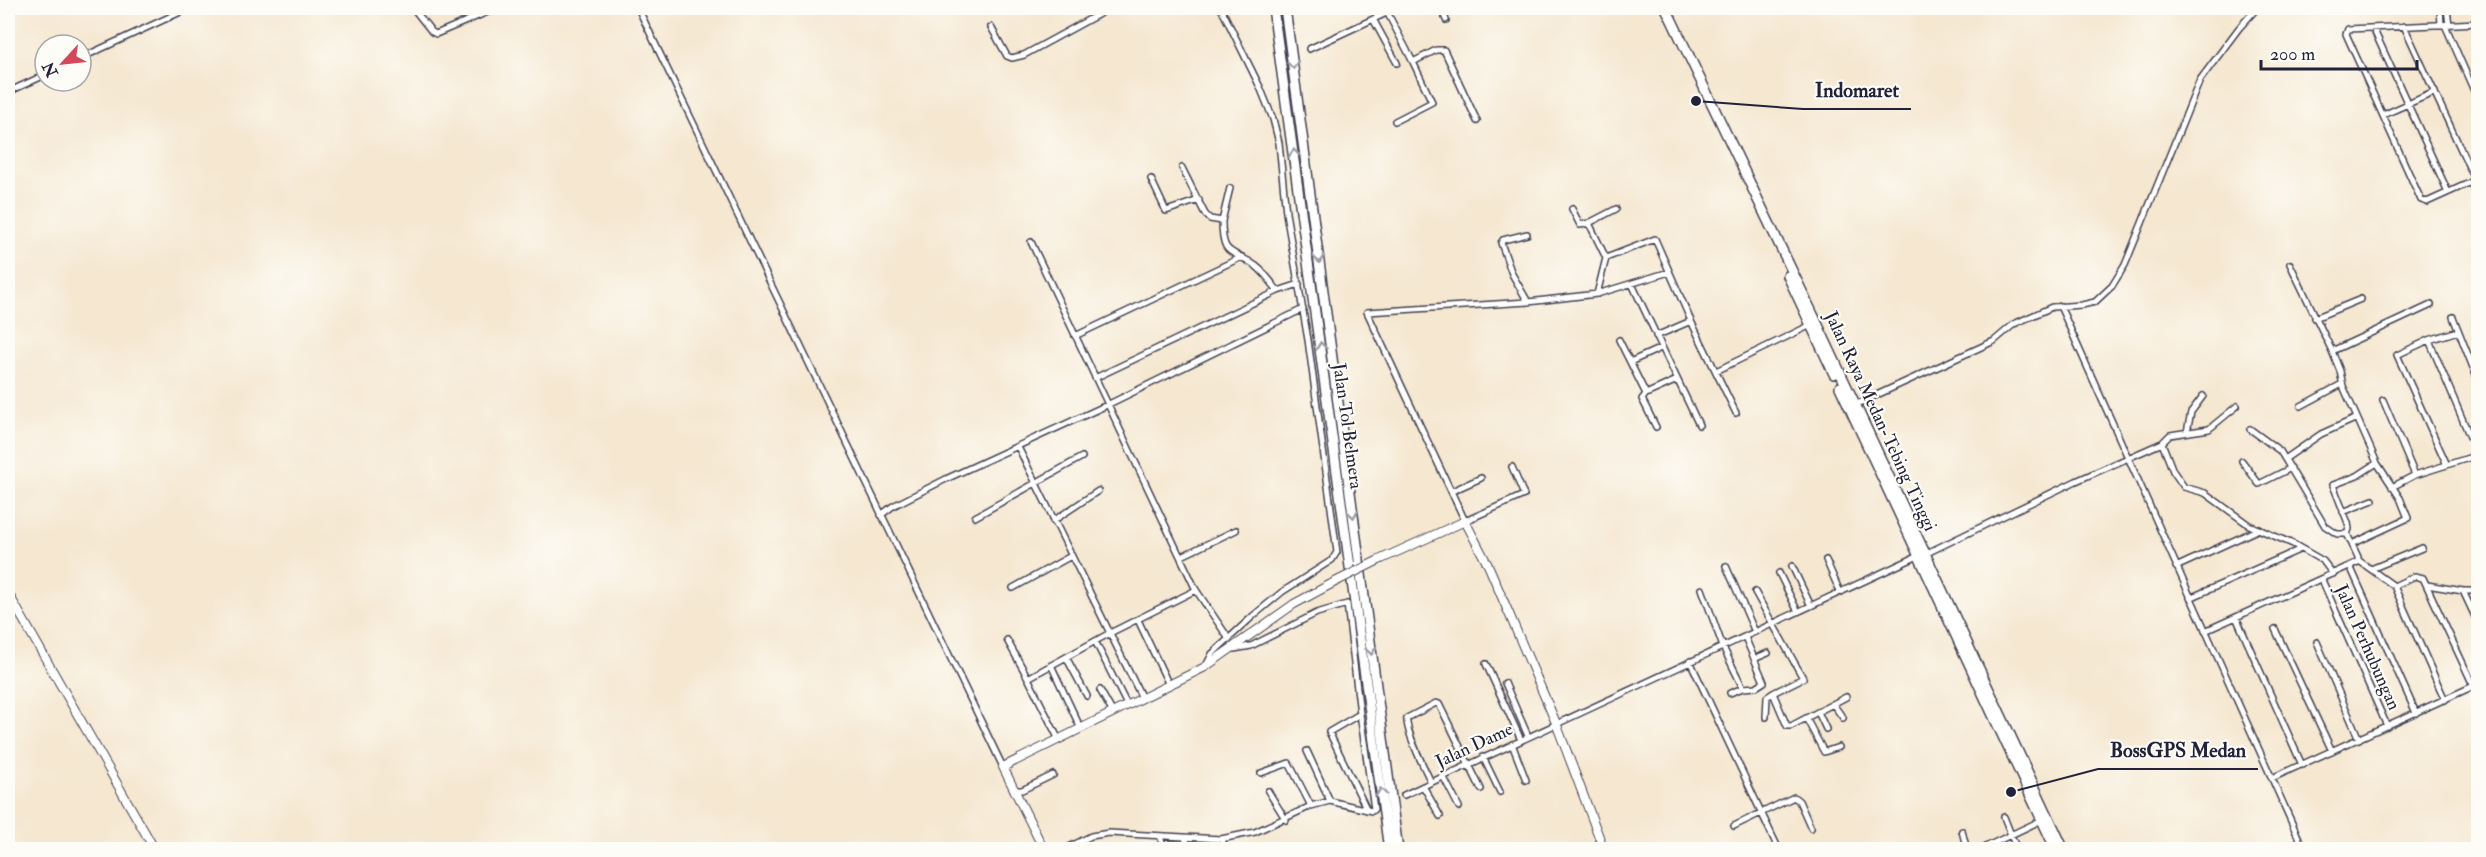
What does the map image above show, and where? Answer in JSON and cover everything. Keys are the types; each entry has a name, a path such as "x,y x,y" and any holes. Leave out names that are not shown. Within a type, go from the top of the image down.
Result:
{"highway":[{"name":"Jalan Tol Belmera","path":"1273,8 1389,849"},
{"name":"Jalan Tol Belmera","path":"1285,8 1398,849"},
{"name":"Jalan Raya Medan-Tebing Tinggi","path":"1664,8 1811,325 2064,849"},
{"name":"Jalan Raya Medan-Tebing Tinggi","path":"1664,8 1852,407"},
{"name":"Jalan Raya Medan-Tebing Tinggi","path":"1922,555 2056,849"}],"street":[{"path":"93,52 189,8"},
{"path":"413,8 436,34 497,8"},
{"path":"638,8 1044,849"},
{"path":"991,27 1007,56 1012,58 1024,55 1110,8"},
{"path":"1205,668 1208,660 1229,639 1282,592 1332,560 1337,552 1275,128 1260,87 1221,8"},
{"path":"1374,8 1397,63"},
{"path":"1309,49 1396,8"},
{"path":"1441,8 1446,20"},
{"path":"1852,407 1994,341 2014,324 2052,307 2095,302 2117,280 2125,265 2200,80 2257,8"},
{"path":"2440,8 2445,25 2478,100"},
{"path":"2445,25 2447,8"},
{"path":"1387,12 1432,102 1395,121"},
{"path":"2404,26 2477,179 2427,202 2421,200 2346,34 2348,29 2404,26 2445,25 2478,23"},
{"path":"2373,28 2448,192"},
{"path":"1413,62 1436,51 1444,50 1477,121"},
{"path":"8,92 33,81"},
{"path":"2383,115 2434,92"},
{"path":"1182,168 1207,218 1222,221"},
{"path":"1150,179 1166,211 1199,200"},
{"path":"1230,188 1222,221 1222,241 1234,255 1242,257 1263,272 1278,291"},
{"path":"1572,209 1580,225 1589,223 1616,209"},
{"path":"1589,223 1605,258 1597,294"},
{"path":"1527,234 1503,240 1501,243 1512,274 1528,302"},
{"path":"1605,258 1654,239 1736,412"},
{"path":"1031,242 1107,405 1182,556 1196,590 1229,639"},
{"path":"1075,336 1242,257"},
{"path":"2289,264 2332,351 2342,376 2342,384 2377,463 2408,518 2352,544"},
{"path":"1604,849 1556,723 1482,551 1465,521 1367,312 1528,302 1597,294 1669,272"},
{"path":"1095,378 1278,291 1299,284"},
{"path":"1632,284 1699,425"},
{"path":"2315,318 2361,298"},
{"path":"2332,351 2431,305"},
{"path":"2060,306 2304,849"},
{"path":"881,515 946,479 1107,405 1303,309"},
{"path":"2453,317 2478,380"},
{"path":"1656,336 1691,321"},
{"path":"1716,371 1811,325"},
{"path":"2447,465 2397,355 2458,330"},
{"path":"1619,340 1646,394"},
{"path":"2392,487 2415,476 2478,456 2429,340"},
{"path":"1630,362 1661,348"},
{"path":"1656,427 1642,400 1646,394 1677,381"},
{"path":"2301,406 2342,384"},
{"path":"2187,432 2191,412 2203,396"},
{"path":"2383,400 2415,476"},
{"name":"Jalan Dame","path":"1404,795 2162,443 2168,436 2209,429 2237,406"},
{"path":"2285,459 2321,434 2357,418"},
{"path":"2250,429 2280,452 2325,526 2337,534 2347,534"},
{"path":"2162,443 2180,484 2187,489 2205,493 2248,525 2301,549 2327,564 2333,574"},
{"path":"1017,447 1142,698"},
{"path":"975,517 1082,457"},
{"path":"2242,461 2259,484 2291,468"},
{"path":"2377,463 2356,476 2333,484 2349,526 2347,534 2358,561 2394,586 2445,700"},
{"path":"1003,767 1205,668 1294,604 1333,583 1524,495 1512,467"},
{"path":"1452,491 1481,478"},
{"path":"1053,521 1098,491"},
{"path":"2343,512 2373,500"},
{"path":"2176,567 2259,529"},
{"path":"1182,556 1236,530"},
{"path":"2371,569 2422,548"},
{"path":"2190,598 2301,549"},
{"path":"1013,588 1071,556"},
{"path":"1826,560 1840,592"},
{"path":"2205,631 2322,580 2358,561"},
{"path":"1726,566 1755,632"},
{"path":"1792,566 1811,606"},
{"path":"2350,566 2416,713"},
{"path":"1779,573 1798,612"},
{"path":"2272,778 2476,686 2423,578 2418,576 2394,586"},
{"name":"Jalan Perhubungan","path":"2322,580 2387,726"},
{"path":"2427,585 2478,591"},
{"path":"1702,589 1723,647 1743,688"},
{"path":"1028,678 1110,633 1196,590"},
{"path":"2463,591 2478,624"},
{"path":"1755,592 1803,678 1767,697 1766,717"},
{"path":"8,593 155,849"},
{"path":"1063,849 1100,833 1221,839 1255,832 1286,820 1311,806 1330,801 1367,810 1374,809 1359,714 1347,604 1317,612 1251,646 1234,649"},
{"path":"2236,618 2302,765"},
{"path":"1138,620 1169,685"},
{"path":"2275,629 2332,752"},
{"path":"1730,693 1764,683 1745,637"},
{"path":"1006,640 1059,740"},
{"path":"1095,641 1127,705"},
{"path":"2317,642 2358,739"},
{"path":"1754,659 1768,652"},
{"path":"1066,657 1087,696"},
{"path":"1690,661 1779,849"},
{"path":"1486,664 1521,740"},
{"path":"1051,665 1082,729"},
{"path":"1505,683 1528,736"},
{"path":"1100,690 1113,713"},
{"path":"1773,693 1787,726 1846,697"},
{"path":"1431,782 1416,751 1406,722 1407,718 1436,703 1439,704 1481,789"},
{"path":"1833,704 1843,718"},
{"path":"1818,712 1826,729"},
{"path":"1359,714 1329,732 1367,810"},
{"path":"1806,718 1824,752 1839,747"},
{"path":"1512,744 1526,780"},
{"path":"1307,751 1330,801"},
{"path":"1483,758 1500,792"},
{"path":"1261,773 1289,763 1311,806"},
{"path":"1014,790 1022,790 1053,775"},
{"path":"1443,776 1459,807"},
{"path":"1423,786 1440,816"},
{"path":"1268,791 1286,820"},
{"path":"1734,826 1796,797 1811,828"},
{"path":"2004,817 2017,849"},
{"path":"1979,849 2042,820"},
{"path":"1962,831 1968,849"},
{"path":"1160,836 1164,849"},
{"path":"1185,838 1190,849"},
{"path":"1221,839 1227,849"}],"place":[{"name":"Indomaret","path":"1696,101"},
{"name":"BossGPS Medan","path":"2011,792"}]}
